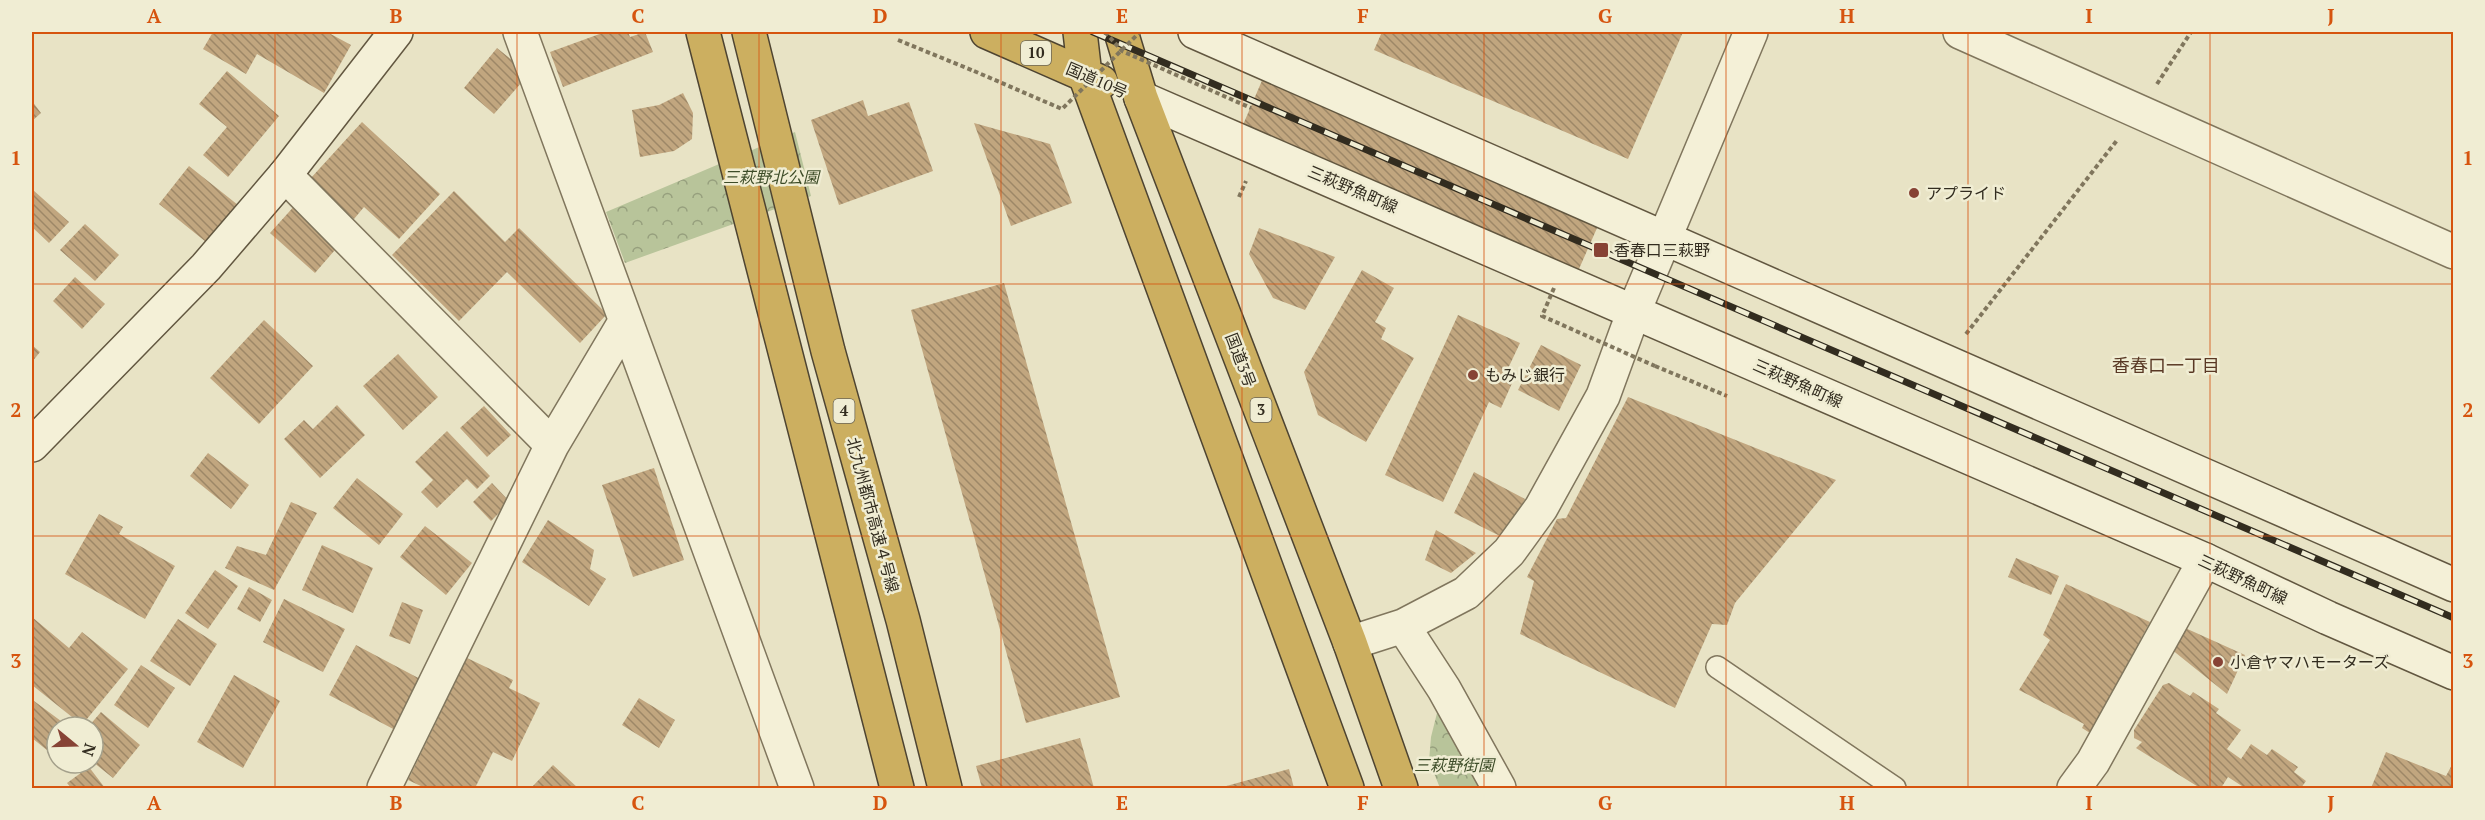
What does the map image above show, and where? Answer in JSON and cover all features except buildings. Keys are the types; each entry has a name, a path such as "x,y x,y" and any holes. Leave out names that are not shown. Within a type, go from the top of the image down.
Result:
{"highway":[{"path":"703,32 897,789"},
{"name":"北九州都市高速４号線","path":"749,32 828,351 903,620 945,789"},
{"name":"国道10号","path":"987,32 1141,98"},
{"path":"1080,32 1084,75 1347,789"},
{"name":"国道3号","path":"1122,41 1141,98 1350,643 1401,789"}],"street":[{"path":"32,445 206,267 285,175 396,32"},
{"path":"520,32 796,789"},
{"path":"1195,32 2454,585"},
{"path":"1350,643 1403,626 1466,592 1509,552 1541,508 1604,396 1634,311 1751,32"},
{"path":"1960,32 2454,252"},
{"name":"三萩野魚町線","path":"1141,98 2205,560 2328,618 2454,673"},
{"path":"285,175 552,445"},
{"path":"384,789 552,445 625,322"},
{"path":"2074,789 2093,762 2205,560"},
{"path":"1403,626 1444,689 1499,789"}],"lane":[{"path":"1717,667 1895,789"}],"path":[{"path":"1105,32 1251,108"},
{"path":"898,40 1062,109 1122,41 1140,32"},
{"path":"1944,361 2139,111 2191,32"},
{"path":"1554,288 1542,316 1727,396"}],"green space":[{"name":"三萩野北公園","path":"795,132 811,196 625,263 606,212"},
{"name":"三萩野街園","path":"1441,697 1493,788 1440,788 1429,761 1431,737"}],"railway":[{"path":"1093,32 2454,618"}],"place":[{"name":"アプライド","path":"1914,193"},
{"name":"香春口三萩野","path":"1601,250"},
{"name":"もみじ銀行","path":"1473,375"},
{"name":"小倉ヤマハモーターズ","path":"2218,662"}],"district":[{"name":"香春口一丁目","path":"2166,366"}]}
